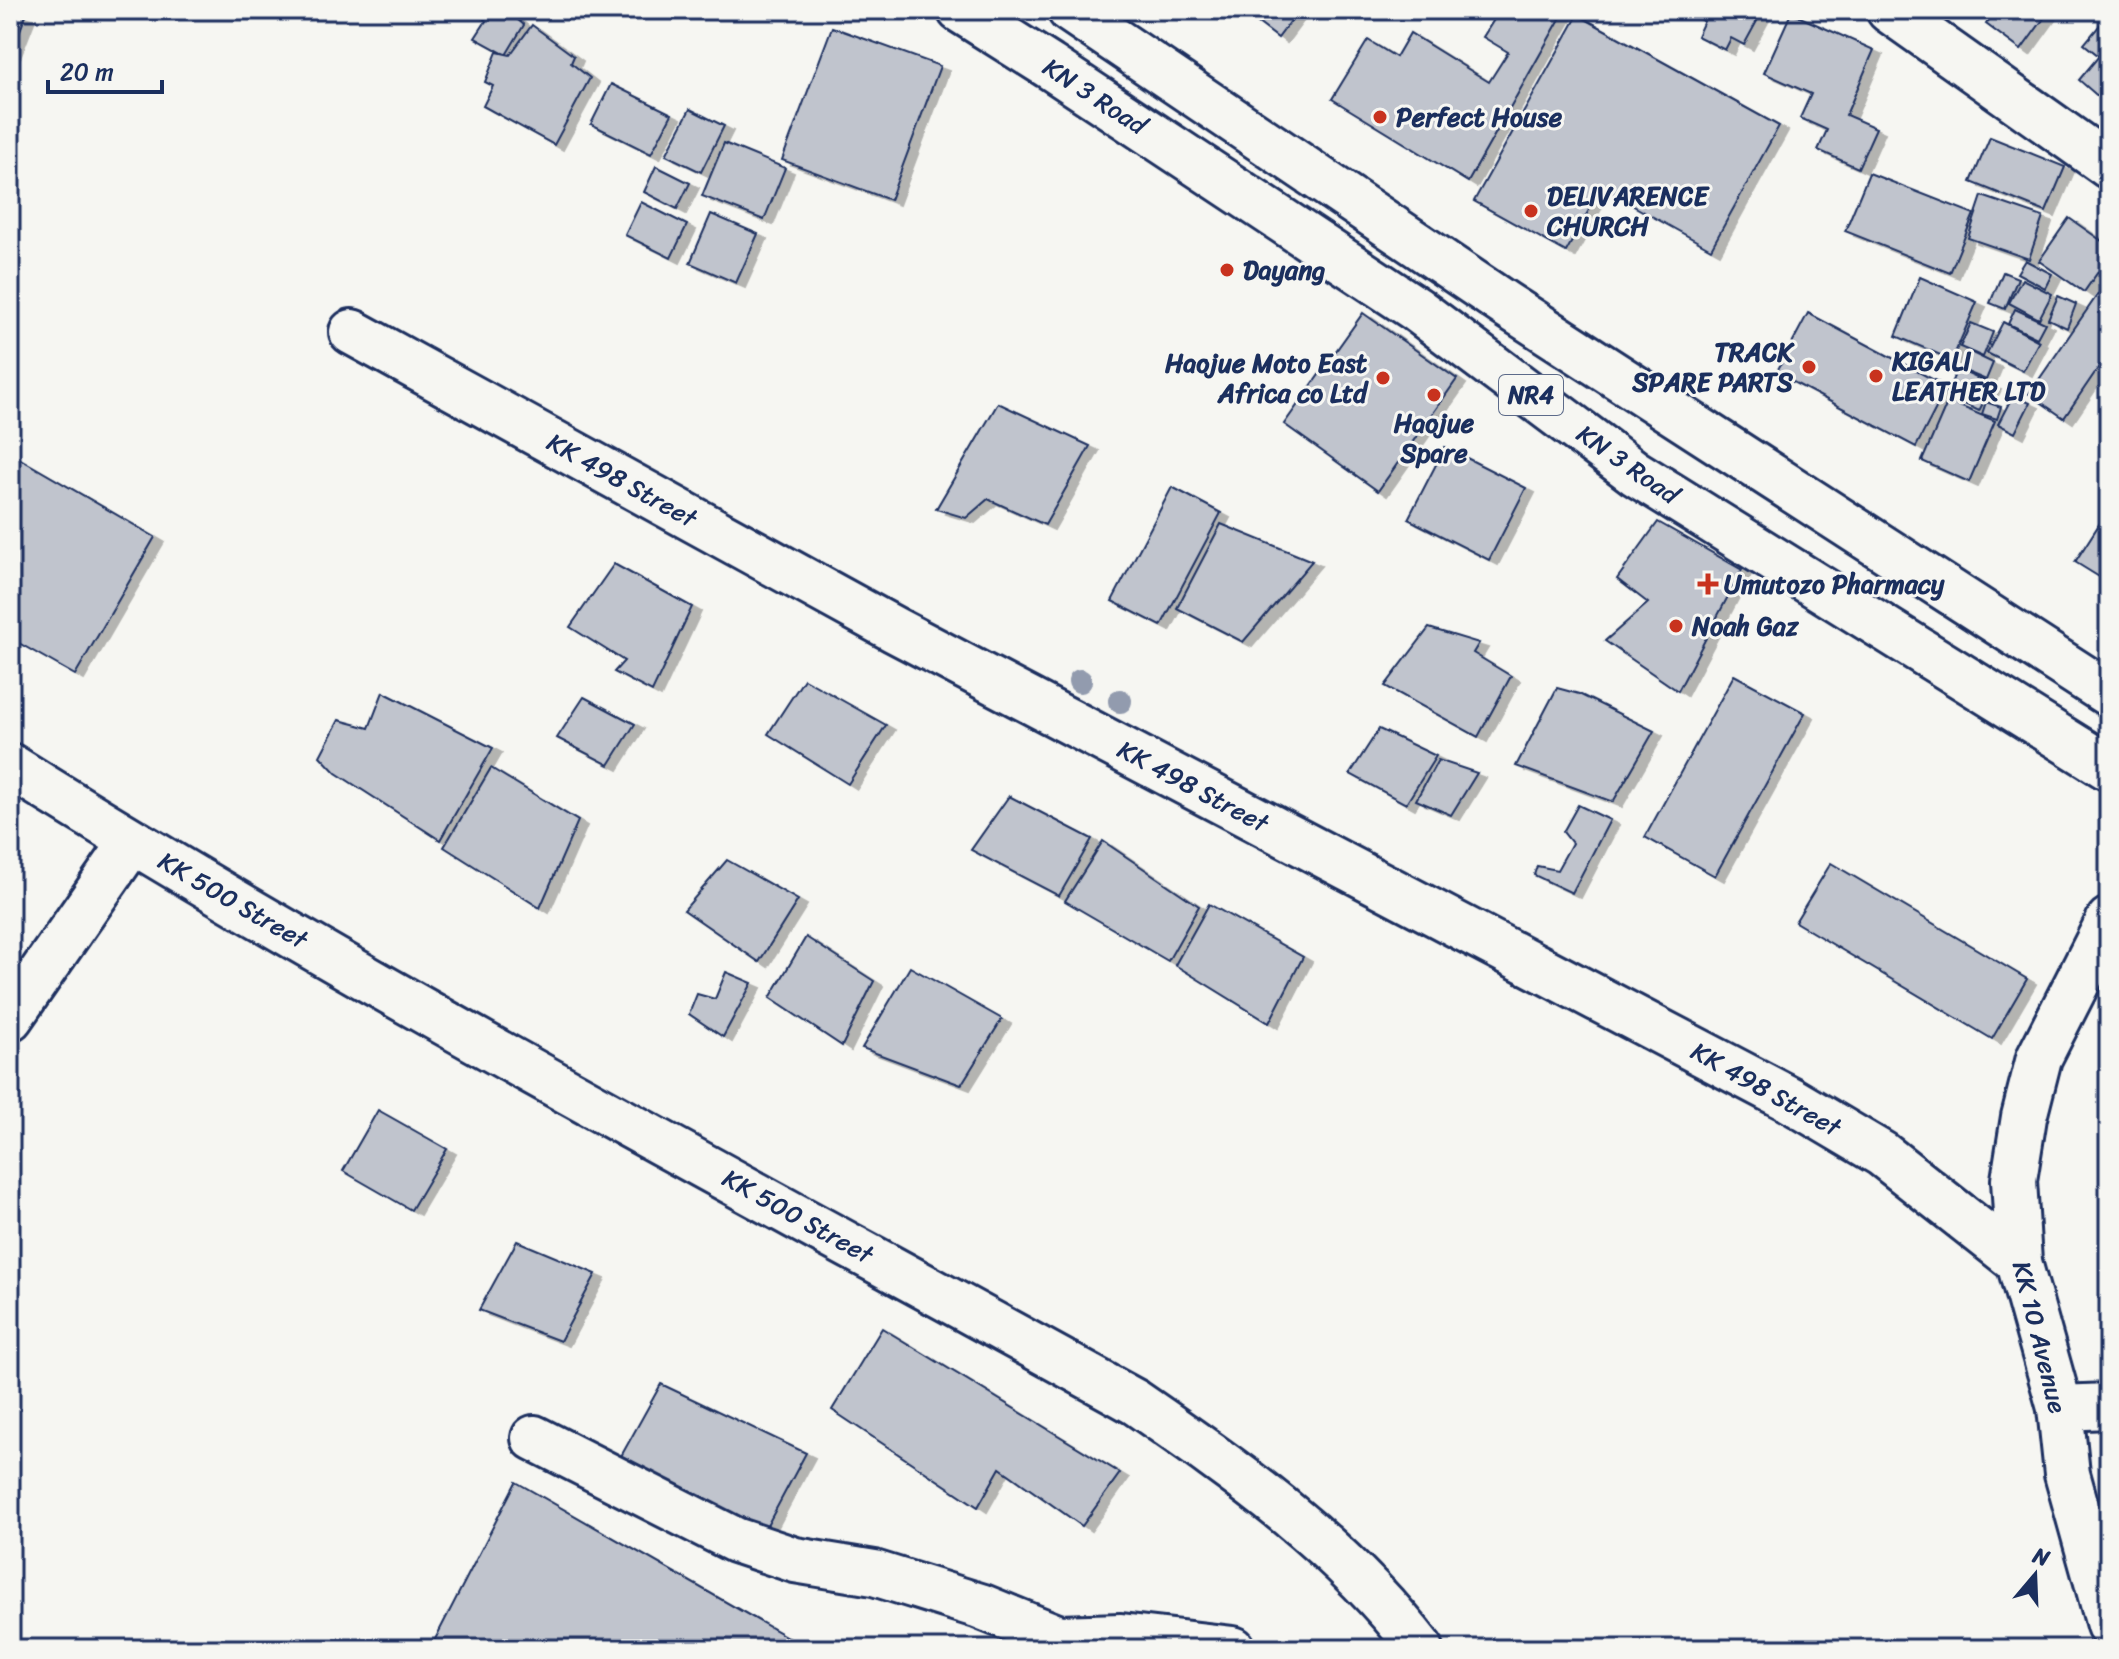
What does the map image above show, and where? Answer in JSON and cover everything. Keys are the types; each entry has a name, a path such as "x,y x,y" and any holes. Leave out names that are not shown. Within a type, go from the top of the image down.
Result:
{"main road":[{"name":"KN 3 Road","path":"960,10 1062,74 1416,309 1635,473 2109,768"},
{"name":"NR4","path":"1070,10 1505,304 2109,694"},
{"path":"1889,10 2109,166"},
{"name":"KK 498 Street","path":"352,332 895,630 1791,1100 1882,1154 2019,1262"},
{"name":"KK 500 Street","path":"10,766 132,842 445,1022 1135,1402 1215,1457 1302,1523 1390,1609 1421,1649"},
{"path":"10,1018 132,842"},
{"name":"KK 10 Avenue","path":"2109,920 2039,1058 2014,1180 2019,1262 2060,1408 2067,1474 2109,1625"},
{"path":"2060,1408 2109,1406"},
{"path":"534,1438 735,1540 795,1560 874,1573 980,1606 1052,1644 1121,1636 1233,1649"}],"building":[{"path":"10,10 26,15 10,56"},
{"path":"473,10 506,10 524,25 506,55 475,38 486,21"},
{"path":"1241,10 1299,10 1278,38"},
{"path":"1500,10 1565,10 1468,182 1332,99 1368,40 1396,57 1410,33 1489,82 1508,52 1483,37"},
{"path":"1681,10 1763,10 1744,45 1731,38 1725,50 1697,36 1704,21"},
{"path":"1996,10 2050,10 2021,50 1986,24"},
{"path":"1791,13 1874,50 1846,115 1876,128 1858,168 1818,150 1827,130 1800,118 1811,94 1764,73"},
{"path":"2109,14 2109,106 2079,80 2099,56 2084,44"},
{"path":"1578,15 1779,126 1711,249 1601,188 1566,252 1474,201"},
{"path":"532,25 574,56 571,63 590,78 554,145 483,106 493,86 485,82 497,52 510,55"},
{"path":"832,27 940,66 890,200 782,160"},
{"path":"611,84 672,114 651,154 591,124"},
{"path":"690,109 724,126 701,172 666,155"},
{"path":"1990,137 2065,167 2046,212 1971,182"},
{"path":"724,143 785,168 764,220 702,196"},
{"path":"656,166 690,183 677,209 644,192"},
{"path":"1869,173 1974,214 1950,273 1845,231"},
{"path":"1982,196 2043,217 2029,259 1968,238"},
{"path":"641,202 687,225 671,258 625,235"},
{"path":"711,214 758,234 736,283 690,263"},
{"path":"2069,218 2109,246 2109,256 2084,292 2039,261"},
{"path":"2025,260 2052,274 2045,288 2017,273"},
{"path":"2003,272 2018,278 2005,309 1990,303"},
{"path":"1920,277 1977,302 1952,360 1896,336"},
{"path":"2109,278 2109,352 2064,418 2029,394"},
{"path":"2022,279 2052,294 2039,319 2009,303"},
{"path":"2058,296 2076,304 2067,328 2048,319"},
{"path":"2015,309 2045,323 2037,338 2008,324"},
{"path":"1363,313 1457,379 1378,491 1284,424"},
{"path":"1808,313 1947,387 1916,447 1776,373"},
{"path":"2003,322 2039,341 2023,371 1987,353"},
{"path":"1971,323 1993,332 1983,357 1960,347"},
{"path":"1968,351 1993,363 1986,380 1960,369"},
{"path":"1957,369 1992,385 1979,411 1946,395"},
{"path":"2013,395 2030,403 2015,433 1998,424"},
{"path":"1948,401 1995,421 1969,482 1922,461"},
{"path":"1986,402 2001,407 1997,419 1982,414"},
{"path":"998,403 1090,446 1045,525 988,499 966,518 936,509"},
{"path":"1445,447 1526,488 1489,560 1408,519"},
{"path":"10,453 155,537 75,675 10,638"},
{"path":"1172,487 1221,513 1161,626 1112,601"},
{"path":"2109,509 2109,583 2075,562"},
{"path":"1658,522 1742,570 1678,691 1605,641 1648,603 1617,579"},
{"path":"1221,524 1312,561 1243,642 1177,608"},
{"path":"614,564 692,607 652,692 614,672 624,661 570,627"},
{"path":"1429,628 1479,643 1473,653 1511,676 1478,737 1385,686"},
{"path":"1734,675 1805,713 1715,876 1645,837"},
{"path":"804,679 886,725 848,784 768,734"},
{"path":"1557,688 1579,694 1654,731 1613,802 1516,766"},
{"path":"383,692 493,748 440,840 336,773 320,756 339,720 369,728"},
{"path":"584,697 635,724 609,765 557,738"},
{"path":"1379,729 1436,756 1406,804 1350,774"},
{"path":"1438,760 1477,773 1451,815 1416,800"},
{"path":"491,768 578,821 540,908 444,847"},
{"path":"1009,796 1092,839 1059,896 971,850"},
{"path":"1578,805 1610,820 1572,893 1534,875 1537,866 1557,870 1572,843 1563,832"},
{"path":"1103,841 1199,906 1168,961 1065,901"},
{"path":"727,860 798,900 759,962 684,910"},
{"path":"1831,863 2027,979 1992,1039 1795,922"},
{"path":"1209,904 1303,957 1269,1023 1175,965"},
{"path":"806,937 874,981 842,1046 770,998"},
{"path":"910,967 1002,1019 961,1085 862,1048"},
{"path":"726,972 752,983 723,1037 689,1014 697,994 715,999"},
{"path":"378,1110 447,1149 411,1210 343,1171"},
{"path":"517,1241 596,1274 560,1341 479,1310"},
{"path":"882,1328 1120,1473 1082,1526 1000,1468 978,1507 832,1410"},
{"path":"661,1384 806,1453 760,1539 615,1467"},
{"path":"516,1482 808,1649 430,1649"}],"place":[{"name":"Perfect House","path":"1380,117"},
{"name":"DELIVARENCE CHURCH","path":"1531,211"},
{"name":"Dayang","path":"1227,270"},
{"name":"TRACK SPARE PARTS","path":"1809,367"},
{"name":"KIGALI LEATHER LTD","path":"1876,376"},
{"name":"Haojue Moto East Africa co Ltd","path":"1383,378"},
{"name":"Haojue Spare","path":"1434,395"},
{"name":"Umutozo Pharmacy","path":"1708,584"},
{"name":"Noah Gaz","path":"1676,626"}]}
